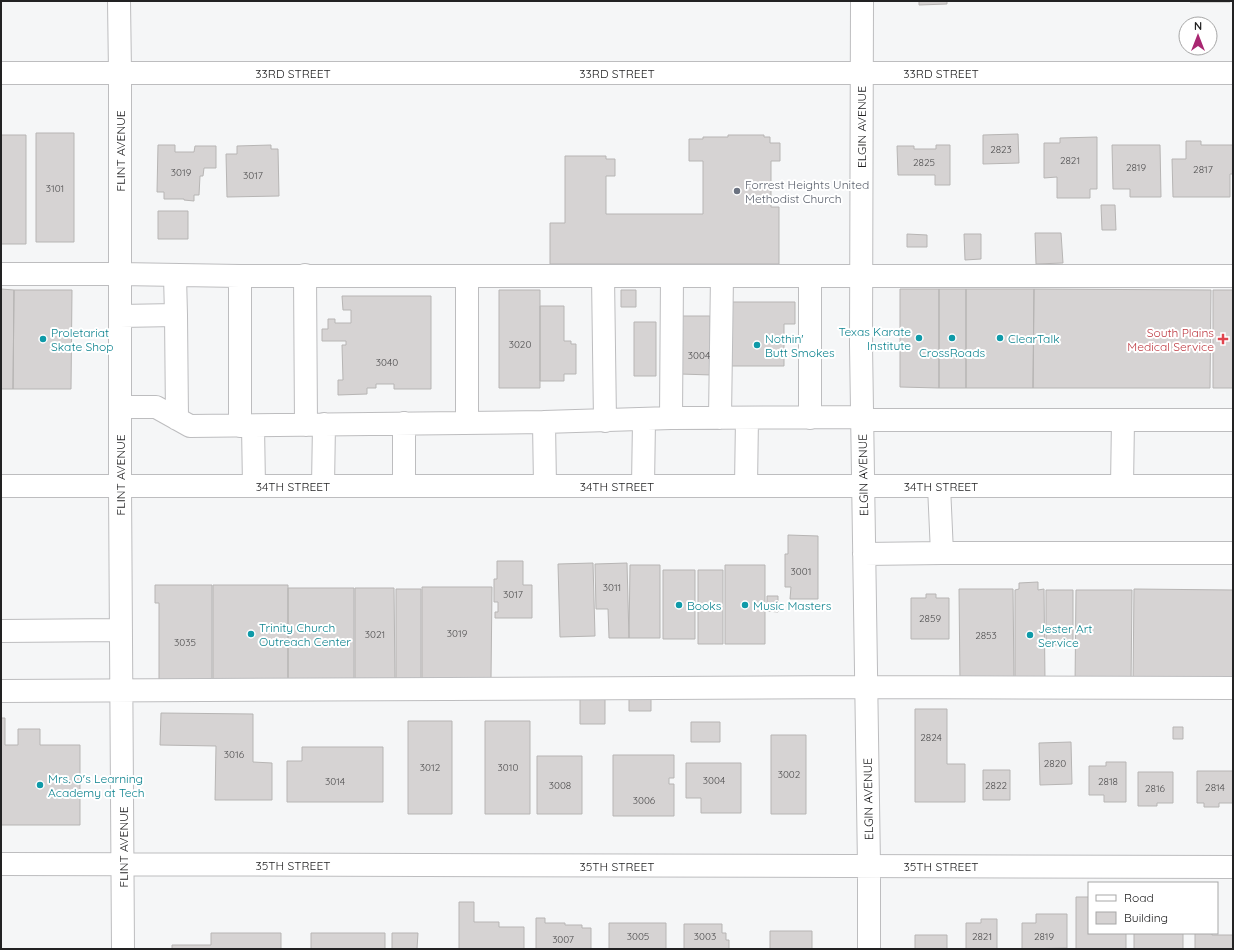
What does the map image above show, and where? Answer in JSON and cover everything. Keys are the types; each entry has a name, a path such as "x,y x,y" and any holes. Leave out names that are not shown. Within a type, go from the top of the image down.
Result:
{"street":[{"name":"FLINT AVENUE","path":"119,1 123,949"},
{"name":"ELGIN AVENUE","path":"862,1 862,418 869,949"},
{"name":"33RD STREET","path":"1,73 1233,73"},
{"path":"1,274 120,274 175,276 1233,276"},
{"path":"305,275 315,424 324,486"},
{"path":"175,276 177,419"},
{"path":"240,276 246,426 254,486"},
{"path":"467,276 467,423"},
{"path":"603,276 605,421"},
{"path":"671,418 672,276"},
{"path":"720,418 722,276"},
{"path":"810,276 810,418"},
{"path":"120,316 176,315"},
{"path":"120,406 156,406 190,426 605,421 671,418 1233,420"},
{"path":"746,486 747,418"},
{"path":"643,486 644,420"},
{"path":"1122,486 1123,420"},
{"path":"544,422 545,486"},
{"path":"404,424 404,486"},
{"name":"34TH STREET","path":"1,486 1233,486"},
{"path":"939,486 942,553"},
{"path":"864,554 1233,553"},
{"path":"1,631 121,630"},
{"path":"1,691 866,687 1233,688"},
{"name":"35TH STREET","path":"1,864 1233,867"}],"building":[{"path":"919,1 947,1 947,4 919,5"},
{"path":"1230,1 1230,2 1190,2"},
{"path":"36,133 74,133 74,242 36,242"},
{"path":"1018,134 1019,163 983,164 983,135"},
{"path":"1,135 26,135 26,244 1,244"},
{"name":"Forrest Heights United Methodist Church","path":"728,135 764,135 764,137 770,137 770,143 780,143 780,161 771,161 771,207 779,207 779,264 550,264 550,223 565,223 565,156 606,156 606,159 615,159 615,176 606,176 606,214 703,214 703,161 689,161 689,139 703,139 703,137 728,137"},
{"path":"1097,137 1097,189 1090,189 1090,198 1057,198 1057,177 1044,178 1044,143 1060,143 1060,138"},
{"path":"1186,141 1201,141 1201,145 1233,145 1233,174 1230,174 1230,197 1173,197 1172,159 1186,159"},
{"path":"158,145 175,145 175,152 194,152 195,146 216,146 216,168 204,168 203,176 200,176 199,195 194,195 194,201 184,199 164,199 164,192 157,192"},
{"path":"271,145 271,149 278,149 279,196 227,197 226,154 237,154 237,146"},
{"path":"936,145 950,145 950,185 935,185 935,175 898,175 897,146 914,146 914,149 936,149"},
{"path":"1112,145 1160,145 1161,197 1130,197 1130,189 1113,189"},
{"path":"1101,205 1115,205 1116,230 1102,230"},
{"path":"158,211 188,211 188,239 158,239"},
{"path":"1035,233 1061,233 1063,263 1036,264"},
{"path":"907,234 927,235 927,247 907,247"},
{"path":"964,234 981,234 981,259 965,260"},
{"path":"1,289 14,290 13,389 1,389"},
{"name":"Texas Karate Institute","path":"900,289 939,289 939,388 900,387"},
{"name":"CrossRoads","path":"939,289 966,289 966,388 939,388"},
{"name":"ClearTalk","path":"966,289 1034,289 1033,388 966,388"},
{"path":"1034,289 1211,290 1210,388 1033,388"},
{"name":"Proletariat Skate Shop","path":"14,290 72,290 71,389 13,389"},
{"path":"499,290 540,290 540,388 499,388"},
{"path":"621,290 636,290 636,307 621,307"},
{"name":"South Plains Medical Service","path":"1213,290 1233,290 1233,388 1213,388"},
{"path":"342,296 431,296 431,389 394,389 394,384 376,384 376,388 367,388 367,394 338,395 338,380 343,380 342,345 346,345 346,341 322,341 322,329 328,329 328,319 335,319 335,323 351,323 351,310 343,310"},
{"name":"Nothin' Butt Smokes","path":"730,302 795,302 795,324 784,324 784,366 730,366"},
{"path":"540,306 564,306 564,341 571,341 571,344 576,344 576,374 564,374 564,381 540,381"},
{"path":"681,316 710,316 710,343 717,343 712,375 680,374"},
{"path":"634,322 656,322 656,376 634,376"},
{"path":"788,535 818,536 818,599 790,599 791,587 785,587 785,554 788,554"},
{"path":"497,561 523,561 523,585 532,585 532,618 495,618 495,612 498,612 498,602 494,602 494,579 497,579"},
{"path":"593,563 595,636 560,637 558,564"},
{"path":"627,563 629,638 609,638 608,609 596,609 595,564"},
{"path":"630,565 660,565 660,638 629,638"},
{"name":"Music Masters","path":"725,565 765,565 765,644 725,644"},
{"name":"Books","path":"663,570 695,570 695,639 663,639"},
{"path":"698,570 723,570 723,644 698,644"},
{"name":"Jester Art Service","path":"1038,582 1038,590 1044,589 1045,681 1015,682 1015,590 1019,589 1019,583"},
{"path":"155,585 212,585 212,681 159,681 159,603 155,603"},
{"name":"Trinity Church Outreach Center","path":"213,585 288,585 288,680 213,680"},
{"path":"422,587 492,587 491,679 422,679"},
{"path":"288,588 354,588 354,680 288,680"},
{"path":"355,588 394,588 395,680 355,680"},
{"path":"396,589 421,589 421,679 396,679"},
{"path":"959,589 1013,589 1014,681 960,682"},
{"path":"1134,589 1233,590 1233,685 1133,684"},
{"path":"1046,590 1073,590 1073,645 1046,645"},
{"path":"1076,590 1132,590 1131,685 1075,685"},
{"path":"926,594 936,594 936,598 949,598 949,639 911,639 911,598 926,598"},
{"path":"767,596 778,596 778,612 767,611"},
{"path":"580,698 605,698 605,724 580,724"},
{"path":"629,699 651,699 651,711 629,711"},
{"path":"915,709 947,709 947,764 965,764 965,802 915,802"},
{"path":"161,713 253,714 253,762 272,763 272,800 215,800 216,746 160,745"},
{"name":"Mrs. O's Learning Academy at Tech","path":"1,718 5,718 5,745 18,745 18,729 40,729 40,745 80,745 80,825 1,825"},
{"path":"408,721 452,721 452,814 408,814"},
{"path":"485,721 530,721 530,814 485,814"},
{"path":"691,722 720,722 720,742 691,742"},
{"path":"1173,727 1183,727 1183,739 1173,739"},
{"path":"771,735 806,735 806,814 771,814"},
{"path":"1071,742 1072,784 1040,785 1039,743"},
{"path":"302,747 383,747 383,802 287,802 287,761 302,761"},
{"path":"613,755 674,755 674,778 669,778 669,784 674,784 674,816 613,816"},
{"path":"537,756 582,756 582,814 537,814"},
{"path":"1106,762 1126,762 1126,802 1104,802 1104,795 1089,795 1089,766 1106,766"},
{"path":"686,763 741,763 741,813 701,813 701,798 686,798"},
{"path":"983,770 1010,770 1010,800 983,800"},
{"path":"1197,771 1233,771 1233,803 1219,803 1219,807 1204,807 1204,803 1197,803"},
{"path":"1138,772 1173,772 1173,803 1157,803 1157,806 1138,806"},
{"path":"1076,897 1088,897 1088,934 1126,934 1126,949 1076,949"},
{"path":"459,902 474,902 474,922 499,922 499,927 524,927 524,949 459,949"},
{"path":"1036,914 1067,914 1067,948 1022,949 1022,923 1036,923"},
{"path":"536,918 545,918 545,923 565,923 565,925 582,925 582,928 591,928 591,949 536,949"},
{"path":"981,919 997,919 997,949 966,949 966,923 981,923"},
{"path":"609,923 666,923 666,949 609,949"},
{"path":"684,924 722,924 722,933 726,933 726,940 729,940 729,949 684,949"},
{"path":"770,931 812,931 812,949 770,949"},
{"path":"211,933 281,933 281,949 172,949 172,945 211,945"},
{"path":"311,933 385,933 385,949 311,949"},
{"path":"392,933 418,933 417,949 392,949"},
{"path":"1134,934 1183,934 1183,949 1134,949"},
{"path":"1195,934 1233,935 1233,949 1195,949"},
{"path":"915,935 947,935 947,949 915,949"}],"place":[{"name":"Forrest Heights United Methodist Church","path":"737,191"},
{"name":"Texas Karate Institute","path":"919,338"},
{"name":"CrossRoads","path":"952,338"},
{"name":"ClearTalk","path":"1000,338"},
{"name":"Proletariat Skate Shop","path":"43,339"},
{"name":"South Plains Medical Service","path":"1223,339"},
{"name":"Nothin' Butt Smokes","path":"757,345"},
{"name":"Books","path":"679,605"},
{"name":"Music Masters","path":"745,605"},
{"name":"Trinity Church Outreach Center","path":"251,634"},
{"name":"Jester Art Service","path":"1030,635"},
{"name":"Mrs. O's Learning Academy at Tech","path":"40,785"}]}
